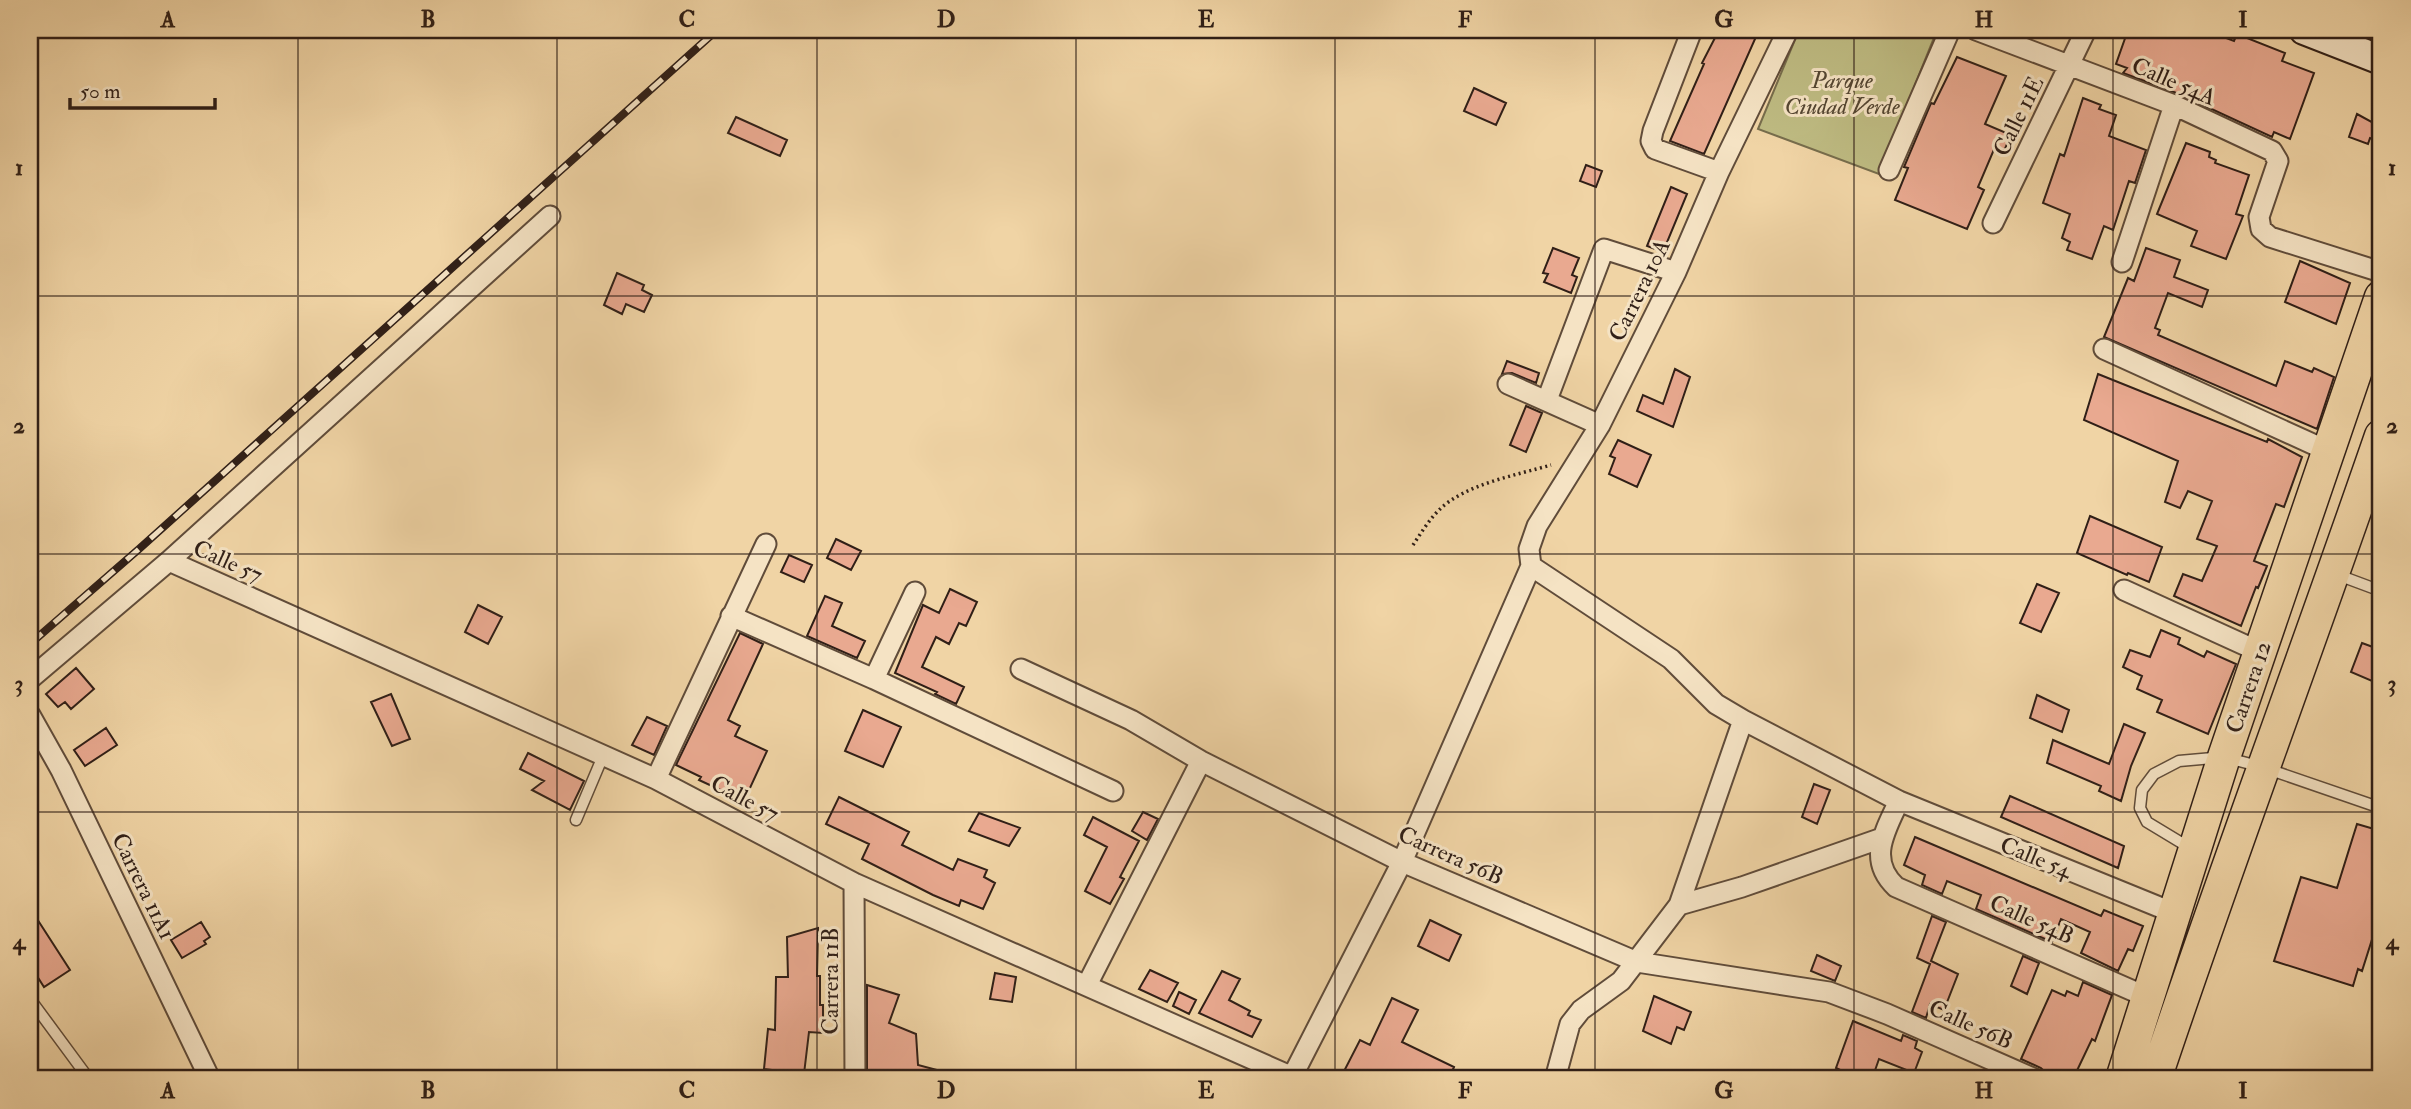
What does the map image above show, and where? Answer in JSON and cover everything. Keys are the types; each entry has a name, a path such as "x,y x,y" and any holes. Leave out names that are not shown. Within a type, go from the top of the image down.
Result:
{"main road":[{"name":"Carrera 12","path":"2122,1079 2224,757 2381,297"},
{"name":"Carrera 12","path":"2155,1079 2262,767 2334,574 2381,436"}],"street":[{"path":"1692,30 1651,141 1655,149 1719,173"},
{"name":"Carrera 10A","path":"1295,1078 1402,862 1531,566 1529,549 1537,526 1600,425 1676,272 1719,173 1788,30"},
{"path":"1889,170 1951,30"},
{"name":"Calle 54A","path":"1976,30 2174,105 2272,151 2278,161 2259,217 2261,229 2270,237 2381,272"},
{"name":"Calle 11E","path":"1993,223 2086,30"},
{"path":"2304,30 2381,60"},
{"path":"2122,262 2174,105"},
{"path":"30,679 169,561 550,216"},
{"path":"1547,400 1604,249 1676,272"},
{"path":"2104,349 2328,451"},
{"path":"1508,384 1600,425"},
{"path":"656,779 766,544"},
{"name":"Calle 57","path":"169,561 656,779 854,883 1295,1078"},
{"name":"Calle 54","path":"1531,566 1671,659 1716,704 1743,720 1899,801 2174,914"},
{"path":"2124,590 2260,652"},
{"path":"874,679 915,592"},
{"path":"731,616 874,679 1113,791"},
{"name":"Carrera 56B","path":"1021,669 1131,720 1201,761 1402,862 1637,962 1829,992 1887,1014"},
{"name":"Carrera 11A1","path":"30,715 61,770 209,1079"},
{"path":"1556,1079 1570,1024 1581,1010 1621,981 1678,905 1743,720"},
{"path":"1087,985 1201,761"},
{"path":"1678,905 1742,887 1882,838 1899,801"},
{"name":"Calle 54B","path":"1882,838 1880,859 1885,877 1896,887 2147,997"},
{"name":"Carrera 11B","path":"854,883 855,1079"},
{"name":"Calle 56B","path":"1887,1014 2035,1079"}],"lane":[{"path":"2334,574 2381,592"},
{"path":"576,820 603,756"},
{"path":"2194,850 2147,822 2140,807 2142,790 2154,775 2179,761 2224,757 2381,807"},
{"path":"30,999 89,1079"}],"path":[{"path":"1413,545 1439,510 1453,499 1492,482 1552,465"}],"green space":[{"name":"Parque Ciudad Verde","path":"1799,30 1937,30 1879,174 1758,129"}],"building":[{"path":"1719,30 1759,30 1704,154 1670,141 1704,64 1702,63"},
{"path":"2128,30 2205,30 2234,41 2237,34 2285,53 2282,61 2314,73 2290,139 2274,132 2272,137 2179,94 2123,73 2127,68 2116,64"},
{"path":"1957,57 2006,76 1985,124 2011,135 2004,151 1995,147 1978,187 1984,190 1967,229 1895,200 1908,168 1904,167 1931,103 1934,104"},
{"path":"1474,88 1506,103 1496,125 1464,111"},
{"path":"2083,98 2101,105 2099,109 2116,115 2109,136 2146,150 2135,183 2129,181 2113,230 2104,226 2092,259 2067,250 2070,242 2062,238 2070,214 2043,203 2060,154 2064,156"},
{"path":"2357,114 2381,127 2381,142 2370,138 2368,144 2349,137"},
{"path":"736,117 787,140 780,156 728,133"},
{"path":"2186,143 2210,152 2209,157 2216,160 2215,163 2249,175 2236,214 2243,216 2226,259 2191,246 2197,231 2157,214"},
{"path":"1586,165 1602,171 1596,187 1580,181"},
{"path":"1671,187 1687,194 1663,252 1647,246"},
{"path":"1553,248 1579,258 1572,275 1577,277 1571,293 1544,282 1548,274 1543,273"},
{"path":"2146,248 2180,260 2174,277 2208,290 2202,307 2168,293 2155,328 2160,330 2158,335 2276,386 2285,361 2312,372 2314,368 2334,377 2317,429 2104,337 2128,278 2134,281"},
{"path":"2300,261 2350,283 2336,324 2285,302"},
{"path":"617,273 644,285 642,290 652,295 644,312 626,304 622,314 604,305"},
{"path":"1507,361 1539,373 1536,383 1512,373 1502,374"},
{"path":"1675,369 1690,377 1673,427 1637,411 1643,395 1663,404"},
{"path":"2098,374 2267,442 2268,439 2302,457 2284,507 2276,504 2254,561 2267,566 2241,626 2174,596 2183,574 2202,581 2217,546 2197,539 2212,501 2188,491 2180,508 2165,502 2178,461 2084,420"},
{"path":"1526,406 1542,413 1526,452 1510,445"},
{"path":"1618,440 1651,455 1637,487 1609,474 1615,458 1610,456"},
{"path":"2090,516 2162,547 2149,582 2077,553"},
{"path":"836,539 861,551 851,570 827,558"},
{"path":"789,555 812,565 804,582 781,572"},
{"path":"2037,584 2059,593 2041,632 2020,623"},
{"path":"950,589 977,602 966,626 959,623 949,644 936,637 922,667 964,687 956,704 895,673 923,605 939,613"},
{"path":"825,596 842,603 832,626 865,641 857,658 807,636"},
{"path":"478,605 502,617 488,644 465,632"},
{"path":"2161,630 2180,638 2178,644 2204,657 2207,651 2236,664 2208,734 2157,712 2162,700 2137,689 2142,676 2123,667 2130,650 2150,657"},
{"path":"740,633 763,644 728,720 740,726 735,736 767,751 744,801 699,780 701,777 676,765"},
{"path":"2362,643 2381,650 2372,681 2351,672"},
{"path":"76,668 94,689 71,709 65,702 58,707 46,694"},
{"path":"391,694 410,739 392,746 371,702"},
{"path":"2037,695 2069,710 2062,732 2030,718"},
{"path":"863,710 901,727 883,767 845,751"},
{"path":"647,717 667,726 654,755 632,745"},
{"path":"2124,724 2145,733 2131,766 2121,801 2099,791 2101,786 2047,763 2053,740 2109,764"},
{"path":"106,728 117,745 85,766 74,750"},
{"path":"528,753 584,781 570,810 532,790 544,781 520,769"},
{"path":"1814,784 1830,790 1817,824 1802,817"},
{"path":"2010,796 2124,846 2118,868 2001,817"},
{"path":"839,797 909,832 902,845 953,870 958,859 987,870 984,877 995,883 983,909 961,900 959,906 862,859 869,844 826,824"},
{"path":"1143,812 1158,819 1147,840 1132,831"},
{"path":"979,813 1020,828 1009,846 969,831"},
{"path":"1093,817 1139,841 1120,877 1124,879 1110,904 1085,891 1107,847 1084,835"},
{"path":"2357,824 2381,831 2381,911 2362,971 2358,969 2353,986 2274,961 2301,877 2337,888"},
{"path":"1915,837 2101,916 2104,910 2143,926 2133,951 2128,949 2118,971 2081,953 2090,932 2061,919 2052,942 1976,909 1981,895 1947,881 1942,894 1922,885 1925,875 1904,865"},
{"path":"30,908 70,970 44,987 30,965"},
{"path":"1932,916 1946,922 1931,961 1958,974 1944,1010 1930,1004 1926,1018 1912,1012 1930,964 1917,958"},
{"path":"1430,920 1461,935 1449,961 1418,946"},
{"path":"201,922 210,937 204,941 206,944 182,958 171,940"},
{"path":"818,928 817,976 820,976 823,1033 809,1032 804,1074 764,1069 768,1029 775,1030 776,977 788,977 787,937"},
{"path":"1817,955 1841,966 1835,981 1811,971"},
{"path":"2023,956 2039,963 2027,994 2011,986"},
{"path":"1150,970 1178,983 1167,1002 1139,989"},
{"path":"1222,971 1240,979 1229,1000 1250,1011 1248,1015 1261,1020 1252,1037 1199,1013"},
{"path":"995,973 1016,977 1012,1002 990,999"},
{"path":"2083,982 2112,995 2095,1041 2092,1039 2073,1079 2047,1079 2041,1068 2021,1059 2052,990 2065,996 2067,991 2078,996"},
{"path":"867,985 899,995 889,1023 916,1034 918,1065 952,1074 951,1079 867,1079"},
{"path":"1179,992 1196,1000 1189,1014 1173,1006"},
{"path":"1654,996 1691,1012 1684,1030 1677,1027 1671,1044 1643,1031"},
{"path":"1392,998 1418,1010 1402,1042 1454,1067 1449,1079 1340,1079 1360,1040 1370,1045"},
{"path":"1853,1021 1901,1041 1903,1035 1917,1041 1915,1048 1922,1052 1914,1073 1879,1059 1872,1079 1859,1079 1836,1068"}],"railway":[{"path":"30,644 717,30"}]}
